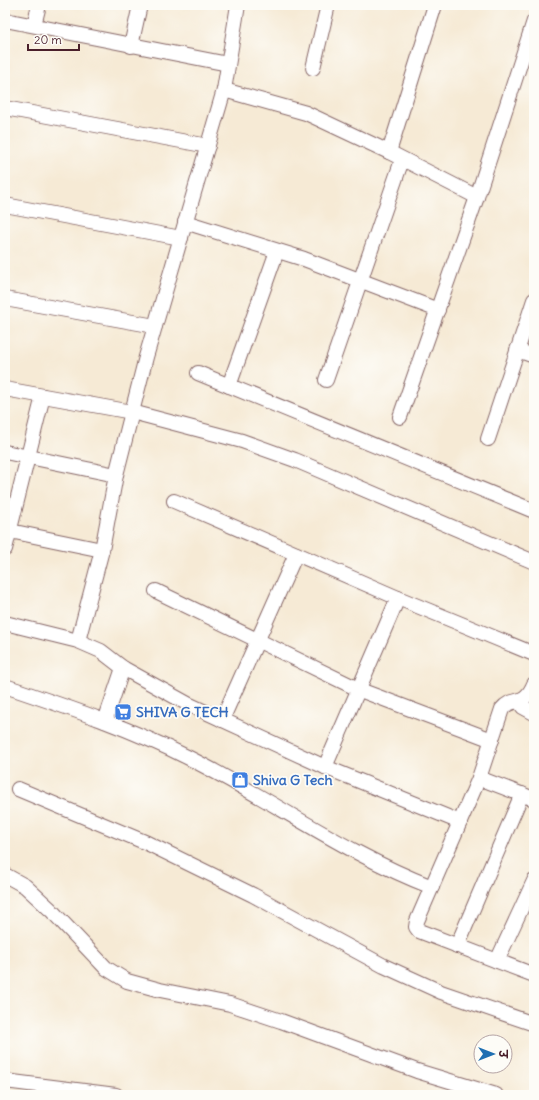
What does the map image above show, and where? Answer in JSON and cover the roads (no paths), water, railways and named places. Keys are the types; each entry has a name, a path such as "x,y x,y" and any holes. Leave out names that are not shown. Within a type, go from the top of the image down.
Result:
{"street":[{"path":"34,25 38,5"},
{"path":"131,46 140,5"},
{"path":"78,641 102,550 116,475 132,412 155,326 224,90 238,5"},
{"path":"313,68 328,5"},
{"path":"389,152 435,5"},
{"path":"5,20 228,64"},
{"path":"400,417 477,197 534,21"},
{"path":"224,90 306,113 389,152 402,160 477,197"},
{"path":"5,108 208,146"},
{"path":"326,380 402,160"},
{"path":"5,205 181,238"},
{"path":"185,222 277,251 360,280 438,310"},
{"path":"229,386 277,251"},
{"path":"5,299 155,326"},
{"path":"488,439 534,300"},
{"path":"517,350 534,356"},
{"path":"198,373 534,511"},
{"path":"5,389 132,412 242,441 295,460 534,562"},
{"path":"5,549 7,530 28,457 43,396"},
{"path":"5,452 116,475"},
{"path":"174,501 398,598 534,654"},
{"path":"7,530 102,550"},
{"path":"222,720 296,554"},
{"path":"156,591 360,690 492,740"},
{"path":"325,767 360,690 398,598"},
{"path":"5,623 78,641 101,651 123,668 150,685 222,720 325,767 460,822"},
{"path":"105,721 123,668"},
{"path":"534,684 527,696 519,701 505,705 502,709 479,778 417,921 416,927 419,931 534,975"},
{"path":"5,686 105,721 188,758 250,790 357,854 397,873 432,887"},
{"path":"519,701 523,707 534,713"},
{"path":"457,946 528,797 479,778"},
{"path":"18,789 147,843 253,895 391,969 441,992 534,1024"},
{"path":"5,876 25,886 51,910 106,968 127,982 230,1004 281,1020 417,1071 496,1095"},
{"path":"497,962 534,880"},
{"path":"5,1081 116,1095"}],"place":[{"name":"SHIVA G TECH","path":"123,712"},
{"name":"Shiva G Tech","path":"240,780"}]}
